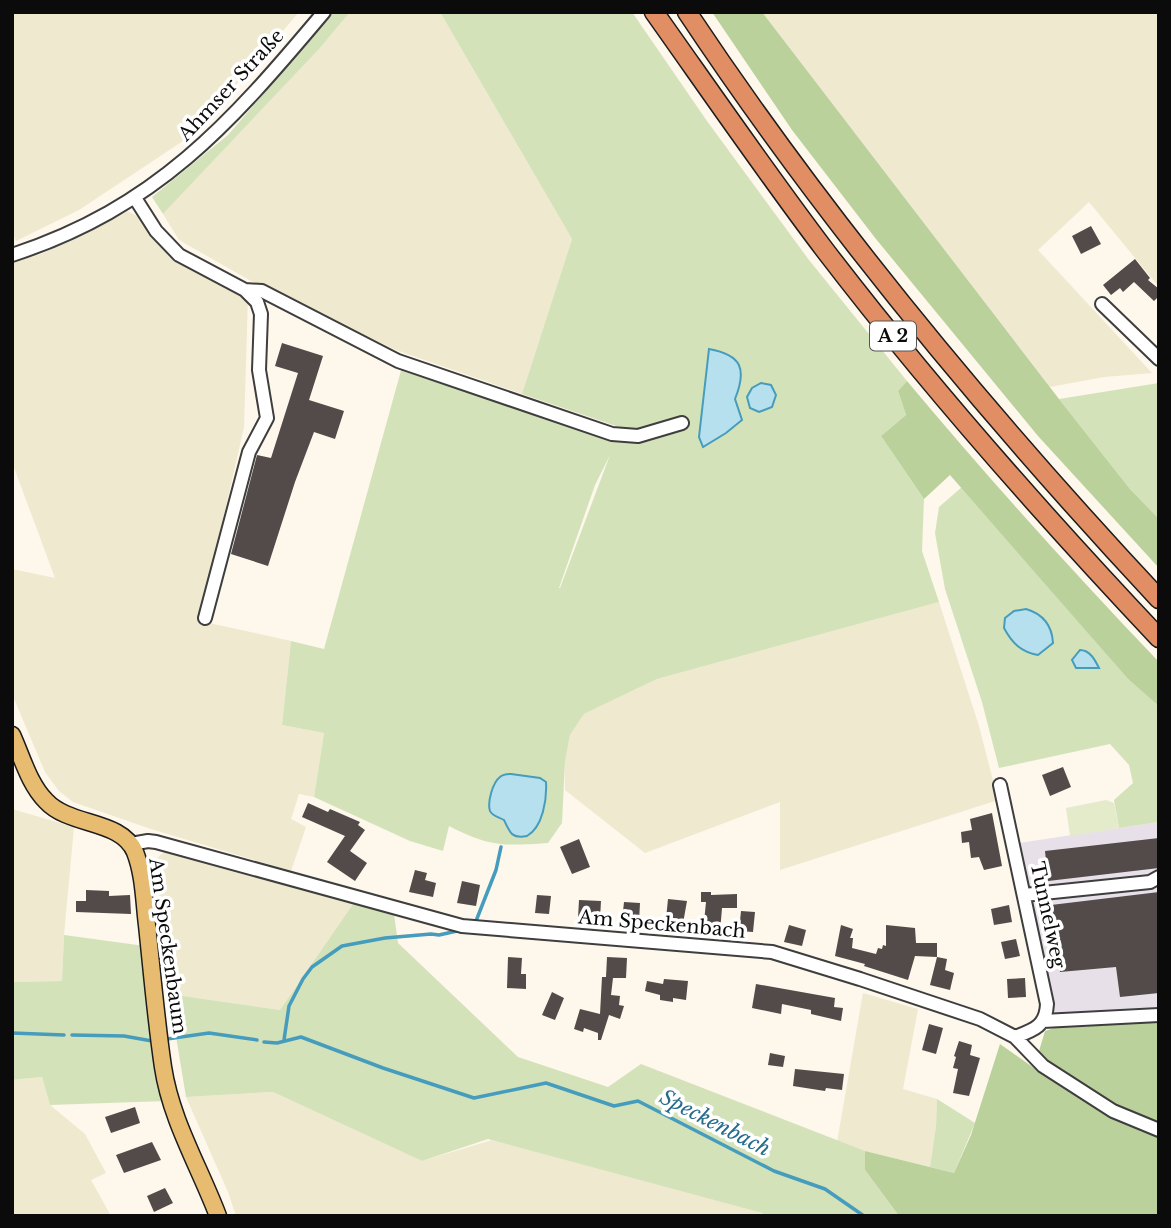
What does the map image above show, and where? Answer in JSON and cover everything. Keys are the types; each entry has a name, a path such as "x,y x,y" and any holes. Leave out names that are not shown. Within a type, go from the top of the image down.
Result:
{"highway":[{"name":"A 2","path":"654,12 761,163 890,332 1001,464 1159,638"},
{"name":"A 2","path":"687,12 725,70 856,246 1001,422 1159,599"}],"main road":[{"name":"Am Speckenbaum","path":"12,735 30,776 45,801 72,818 115,831 131,845 139,864 143,887 169,1099 218,1216"}],"street":[{"name":"Ahmser Straße","path":"12,255 62,236 135,198 195,153 227,123 324,12"},
{"path":"135,198 156,231 179,256 245,290 257,303 261,314 259,370 267,418 249,452 205,618"},
{"path":"245,290 262,291 398,361 612,434 638,436 682,423"},
{"path":"1102,304 1159,359"},
{"name":"Tunnelweg","path":"1000,785 1047,1003 1044,1021"},
{"name":"Am Speckenbach","path":"131,845 156,842 461,926 772,952 980,1019 1015,1037 1043,1066 1113,1111 1159,1130"},
{"path":"1024,895 1150,882 1159,877"},
{"path":"1015,1037 1036,1029 1044,1021 1159,1014"}],"shaded area":[{"path":"12,12 299,12 186,139 79,210 16,241 12,233"},
{"path":"350,12 440,12 572,239 522,394 396,350 251,281 179,240 163,214 320,48"},
{"path":"762,12 1159,12 1159,287 1089,202 1038,250 1152,373 1104,377 1050,387"},
{"path":"127,211 141,218 168,256 248,296 244,427 200,621 291,641 282,725 324,733 314,797 299,794 291,819 306,827 291,871 151,829 73,802 59,791 45,772 12,694 12,569 55,578 12,462 12,263 41,254"},
{"path":"939,602 979,726 998,800 780,870 780,802 645,853 565,790 565,762 570,735 584,714 657,679"},
{"path":"12,809 74,827 62,981 12,982"},
{"path":"1159,822 1159,1022 1054,1028 1019,843"},
{"path":"164,852 353,904 280,1010 169,994 156,859"},
{"path":"863,993 918,1009 903,1089 937,1099 930,1167 837,1142"},
{"path":"42,1077 50,1105 85,1134 106,1173 91,1180 111,1216 12,1216 12,1080"},
{"path":"273,1092 422,1161 492,1140 765,1216 236,1216 186,1097"}],"green space":[{"path":"334,12 350,12 320,48 163,214 152,197 228,135"},
{"path":"440,12 632,12 707,121 809,260 907,381 898,391 906,415 881,436 924,499 922,551 939,602 657,679 584,714 570,735 565,762 562,823 548,843 497,844 475,838 449,826 443,851 410,841 314,797 324,733 282,725 291,641 324,649 402,367 615,441 619,427 522,394 572,239","holes":["610,455 560,588 595,485"]},
{"path":"712,12 762,12 1059,399 1130,489 1159,519 1159,568 1038,436 876,239 792,130"},
{"path":"907,381 1031,524 1159,662 1159,706 1128,679 950,475 924,499 881,436 906,415 898,391"},
{"path":"1159,383 1159,519 1130,489 1059,399"},
{"path":"962,487 1128,679 1159,705 1159,822 1119,828 1114,800 1133,783 1129,765 1110,744 999,768 982,702 945,589 935,533 939,507"},
{"path":"1106,800 1114,803 1119,828 1070,836 1066,808"},
{"path":"353,904 394,914 398,943 518,1057 608,1087 641,1064 865,1151 865,1170 899,1216 765,1216 488,1139 422,1161 273,1092 186,1097 169,994 280,1010"},
{"path":"64,935 145,946 165,1101 50,1105 42,1077 12,1080 12,982 62,981"},
{"path":"1159,1022 1159,1216 899,1216 865,1170 865,1151 954,1173 971,1135 1000,1044 1034,1068 1045,1031 1054,1028"},
{"path":"937,1099 975,1123 954,1173 930,1167"}],"water":[{"path":"709,349 729,355 739,365 741,379 735,399 742,420 703,447 699,437"},
{"path":"761,383 771,385 776,395 772,407 759,412 750,408 747,397 752,388"},
{"path":"1026,609 1042,617 1051,631 1053,643 1038,655 1018,646 1004,628 1005,618 1014,611"},
{"path":"1080,650 1089,654 1099,668 1076,668 1072,660"},
{"path":"502,775 540,778 546,782 545,804 540,819 527,836 518,837 512,834 504,820 490,811 490,798 495,783"}],"building":[{"path":"1091,226 1101,244 1081,254 1072,236"},
{"path":"1135,259 1150,278 1148,280 1159,289 1159,296 1154,301 1134,282 1123,292 1120,288 1111,295 1103,285"},
{"path":"282,343 323,356 309,400 344,411 335,439 314,432 268,566 231,554 257,455 271,458 298,373 275,366"},
{"path":"1063,767 1071,787 1050,796 1042,775"},
{"path":"308,803 360,822 358,825 365,830 350,851 367,863 355,881 327,862 345,836 302,817"},
{"path":"992,813 1002,866 984,870 979,857 971,858 969,842 962,843 961,832 972,830 970,819"},
{"path":"1159,838 1159,868 1048,881 1045,851"},
{"path":"579,839 590,867 572,874 560,847"},
{"path":"415,870 427,873 425,880 436,883 433,897 409,892"},
{"path":"462,881 480,885 476,906 457,903"},
{"path":"86,890 109,891 109,896 130,895 131,914 76,912 76,901 86,901"},
{"path":"701,892 711,892 711,895 737,894 737,908 722,908 720,932 707,931 707,923 704,922 706,902 701,902"},
{"path":"1159,892 1159,993 1120,997 1116,967 1060,972 1054,922 1048,922 1047,912 1052,911 1051,905"},
{"path":"537,895 551,896 549,914 535,913"},
{"path":"668,899 687,901 682,929 668,928"},
{"path":"579,900 601,901 600,919 578,918"},
{"path":"624,902 640,903 639,922 622,921"},
{"path":"1009,905 1012,922 994,925 991,909"},
{"path":"741,911 755,912 753,932 739,931"},
{"path":"789,925 806,930 802,946 784,942"},
{"path":"841,925 853,929 850,938 853,938 852,948 876,954 878,948 886,946 886,925 915,928 916,943 937,943 937,957 915,956 908,980 864,966 865,964 835,956"},
{"path":"1016,939 1020,956 1005,959 1001,942"},
{"path":"508,957 522,958 521,974 526,974 526,989 507,988"},
{"path":"607,957 627,958 626,978 613,978 611,995 620,996 619,1005 624,1006 620,1019 609,1015 601,1040 598,1040 598,1033 584,1028 583,1032 574,1029 580,1009 600,1014 602,977 606,977"},
{"path":"937,957 947,959 945,970 954,973 950,990 930,985"},
{"path":"1025,978 1026,997 1008,998 1007,979"},
{"path":"664,979 688,981 686,1000 660,1000 660,995 645,991 647,981 663,984"},
{"path":"756,984 835,998 834,1007 843,1008 841,1021 811,1014 811,1010 782,1004 781,1014 752,1008"},
{"path":"552,992 564,998 555,1020 542,1015"},
{"path":"929,1024 943,1028 936,1054 922,1050"},
{"path":"959,1041 972,1045 970,1055 980,1058 969,1096 953,1093 958,1069 953,1068 954,1056"},
{"path":"770,1053 785,1056 783,1067 768,1065"},
{"path":"795,1069 844,1074 842,1090 826,1088 825,1091 793,1086"},
{"path":"135,1107 140,1123 111,1133 105,1117"},
{"path":"152,1142 161,1160 124,1173 116,1155"},
{"path":"165,1188 173,1203 154,1212 147,1196"}],"waterway":[{"path":"476,921 496,870 501,847"},
{"path":"284,1040 289,1006 303,979 312,967 342,946 385,938 439,935 457,931"},
{"name":"Speckenbach","path":"12,1033 64,1035"},
{"name":"Speckenbach","path":"167,1039 209,1033 257,1040"},
{"name":"Speckenbach","path":"72,1035 124,1036 152,1041"},
{"name":"Speckenbach","path":"264,1042 277,1043 301,1037 474,1098 546,1083 614,1106 638,1101 774,1171 825,1189 864,1216"}]}
